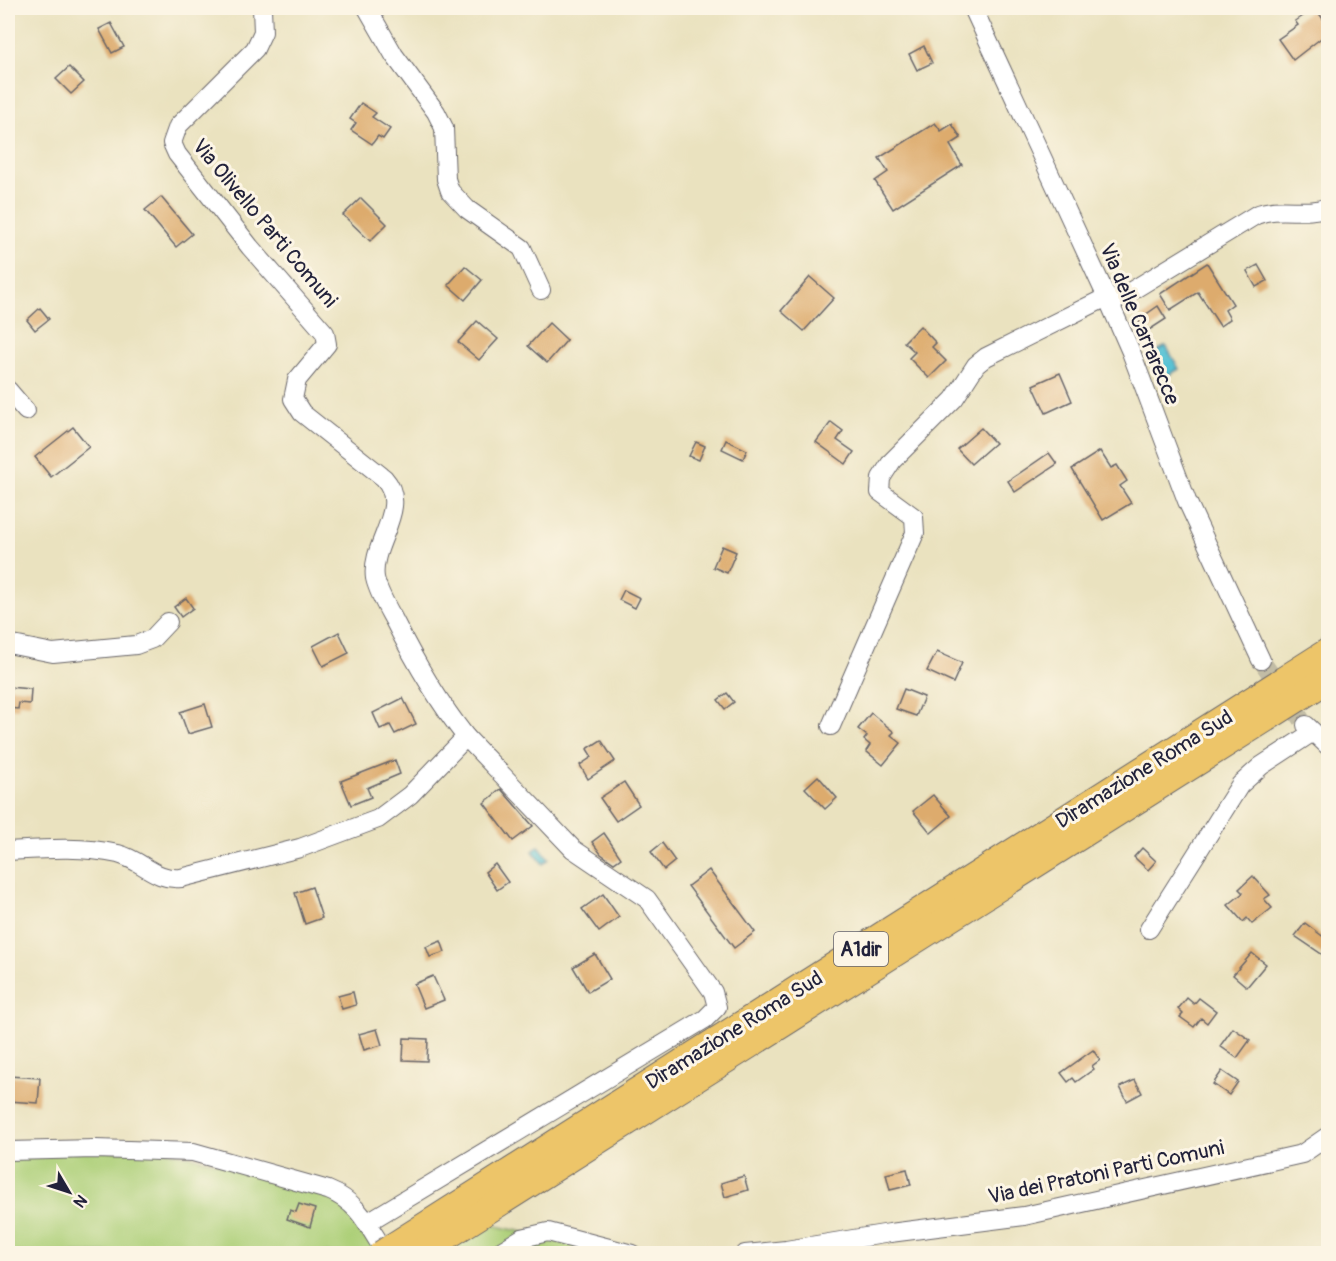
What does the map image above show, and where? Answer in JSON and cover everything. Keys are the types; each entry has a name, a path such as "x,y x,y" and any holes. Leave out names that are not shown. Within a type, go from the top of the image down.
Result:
{"highway":[{"name":"Diramazione Roma Sud","path":"395,1252 1329,652"},
{"name":"Diramazione Roma Sud","path":"395,1252 1329,679"}],"street":[{"name":"Via Olivello Parti Comuni","path":"262,8 263,32 255,49 178,126 172,143 177,154 243,239 326,333 327,344 297,380 293,399 302,413 391,486 395,501 376,559 376,579 423,676 466,737"},
{"path":"367,8 400,64 441,122 446,139 446,179 450,191 467,209 522,248 541,290"},
{"name":"Via delle Carrarecce","path":"973,8 1108,300 1187,501 1261,660"},
{"path":"831,726 915,533 914,517 880,492 879,486 885,470 959,394 971,371 980,362 1108,300 1256,215 1273,209 1310,211 1329,207"},
{"path":"8,390 26,411"},
{"path":"8,644 53,653 136,645 152,639 168,622"},
{"path":"1149,929 1240,784 1309,729 1329,746"},
{"path":"8,851 64,849 112,853 130,858 161,877 181,878 294,849 378,819 404,800 466,737 573,849 628,884 652,904 713,992 717,1007 705,1019 368,1222"},
{"name":"Via dei Pratoni Parti Comuni","path":"745,1254 1024,1216 1302,1154 1329,1136"},
{"path":"8,1151 114,1149 193,1152 328,1190 355,1205 395,1252"},
{"path":"496,1254 522,1238 548,1232 632,1254"}],"green space":[{"path":"8,1151 170,1151 328,1190 394,1246 444,1214 615,1253 8,1253"}],"water":[{"path":"1166,346 1179,369 1165,377 1152,354"},
{"path":"539,846 549,859 543,864 533,851"}],"building":[{"path":"1315,8 1329,27 1329,32 1293,60 1278,39 1298,25 1295,21"},
{"path":"111,23 124,47 112,53 99,29"},
{"path":"924,46 932,63 917,70 909,54"},
{"path":"69,67 84,82 71,94 56,79"},
{"path":"361,103 376,113 372,117 390,129 383,139 378,136 372,144 351,130 356,123 350,119"},
{"path":"935,123 941,131 952,124 961,138 950,145 962,165 893,209 875,181 888,172 879,158"},
{"path":"161,197 192,234 176,247 145,210"},
{"path":"361,198 387,224 370,241 343,215"},
{"path":"1207,263 1233,304 1225,310 1230,319 1220,326 1198,292 1170,310 1160,294"},
{"path":"1258,265 1267,281 1256,287 1247,271"},
{"path":"465,266 482,280 465,300 448,285"},
{"path":"810,277 834,298 804,331 781,311"},
{"path":"1158,306 1166,319 1146,332 1138,320"},
{"path":"40,308 49,319 35,330 27,320"},
{"path":"477,321 498,339 479,360 458,342"},
{"path":"549,323 567,340 547,363 528,346"},
{"path":"920,326 936,343 932,347 946,361 929,378 909,358 915,352 904,342"},
{"path":"1060,373 1072,401 1046,413 1033,385"},
{"path":"831,422 843,431 837,440 854,452 846,464 816,442"},
{"path":"73,427 89,447 51,477 35,457"},
{"path":"981,428 995,443 971,464 957,449"},
{"path":"726,440 747,450 743,459 722,449"},
{"path":"696,442 705,446 699,460 689,456"},
{"path":"1100,451 1111,468 1117,465 1127,481 1120,486 1131,503 1103,520 1072,469"},
{"path":"1049,453 1057,464 1015,492 1008,481"},
{"path":"722,546 736,552 727,573 713,567"},
{"path":"624,590 640,598 635,608 619,600"},
{"path":"186,598 193,608 181,617 174,607"},
{"path":"339,632 349,653 323,666 313,646"},
{"path":"937,652 962,663 953,683 927,671"},
{"path":"8,687 31,689 30,704 19,703 18,709 8,708"},
{"path":"904,689 924,697 916,716 896,709"},
{"path":"727,693 734,702 725,709 718,700"},
{"path":"403,698 416,724 395,734 390,725 380,729 373,713"},
{"path":"205,704 212,727 188,734 180,712"},
{"path":"871,713 894,732 891,735 901,743 883,765 866,751 870,745 864,740 867,736 858,729"},
{"path":"601,740 615,761 588,779 580,765 592,757 587,749"},
{"path":"395,760 400,774 367,788 371,797 351,805 341,781"},
{"path":"818,776 837,798 825,809 805,788"},
{"path":"624,782 639,805 616,821 600,798"},
{"path":"501,789 533,826 513,841 484,803"},
{"path":"933,795 951,816 931,833 913,811"},
{"path":"604,833 621,858 614,863 601,854 592,842"},
{"path":"662,843 675,861 664,870 651,852"},
{"path":"1142,848 1156,861 1148,870 1134,857"},
{"path":"495,864 508,882 497,890 485,872"},
{"path":"709,870 755,932 734,948 688,886"},
{"path":"1253,876 1270,895 1264,899 1272,908 1252,924 1247,918 1243,922 1228,905 1243,893 1239,889"},
{"path":"312,887 322,918 305,924 295,893"},
{"path":"603,894 619,917 599,932 582,909"},
{"path":"1305,923 1329,941 1329,959 1295,936"},
{"path":"441,941 445,952 430,957 426,947"},
{"path":"1252,953 1266,964 1247,987 1233,975"},
{"path":"595,954 610,979 588,992 573,967"},
{"path":"433,976 444,1000 424,1008 414,984"},
{"path":"353,992 356,1005 342,1009 338,996"},
{"path":"1187,998 1194,1004 1199,998 1216,1011 1207,1023 1201,1018 1194,1027 1180,1017 1183,1014 1178,1009"},
{"path":"1233,1028 1250,1040 1237,1058 1220,1046"},
{"path":"377,1029 382,1045 364,1050 359,1034"},
{"path":"404,1038 428,1039 427,1061 403,1060"},
{"path":"1093,1050 1100,1060 1092,1066 1094,1069 1076,1082 1073,1078 1068,1082 1061,1073"},
{"path":"1222,1071 1238,1082 1229,1095 1213,1084"},
{"path":"8,1076 40,1078 38,1103 8,1101"},
{"path":"1135,1080 1142,1093 1127,1101 1120,1087"},
{"path":"907,1169 911,1185 890,1190 886,1174"},
{"path":"744,1176 748,1190 725,1197 721,1183"},
{"path":"299,1204 315,1209 310,1227 287,1219 290,1210 296,1212"}],"tunnel":[{"path":"1261,660 1305,725"}]}
